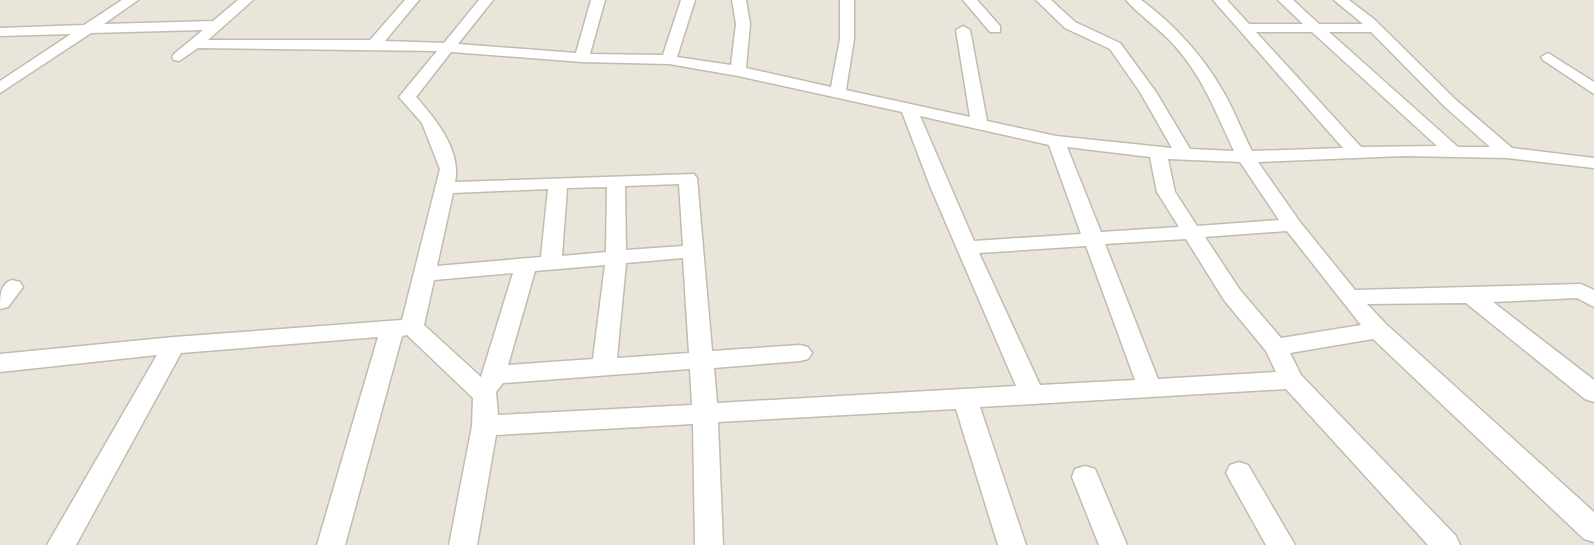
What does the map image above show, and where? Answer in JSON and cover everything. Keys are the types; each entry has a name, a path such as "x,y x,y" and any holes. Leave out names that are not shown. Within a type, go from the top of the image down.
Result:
{"street":[{"path":"0,88 131,0"},
{"path":"179,57 246,0"},
{"path":"374,45 412,0"},
{"path":"331,545 402,328 424,274 448,169 430,122 407,97 486,0"},
{"path":"582,58 598,0"},
{"path":"669,60 688,0"},
{"path":"738,71 743,24 739,0"},
{"path":"838,93 847,39 847,0"},
{"path":"970,0 995,29"},
{"path":"1043,0 1070,25 1115,46 1148,92 1184,154"},
{"path":"1133,0 1152,14 1206,75 1246,157 1292,225 1348,297 1378,330 1594,530"},
{"path":"1220,0 1357,153"},
{"path":"1285,0 1453,152"},
{"path":"1341,0 1375,28 1450,104 1507,153"},
{"path":"0,32 215,25"},
{"path":"1247,28 1375,28"},
{"path":"963,30 979,123"},
{"path":"194,44 374,45 582,58 669,60 738,71 1056,141 1158,153 1246,157 1357,153 1507,153 1594,163"},
{"path":"1548,57 1594,89"},
{"path":"908,107 966,248 1032,395"},
{"path":"1056,141 1150,387"},
{"path":"1158,153 1166,192 1232,295 1276,347 1292,380 1446,545"},
{"path":"444,188 688,178 705,414 708,545"},
{"path":"604,368 616,258 616,181"},
{"path":"551,263 558,183"},
{"path":"966,248 1193,234 1292,225"},
{"path":"424,274 693,251"},
{"path":"463,545 485,426 490,385 526,266"},
{"path":"1348,297 1590,295"},
{"path":"1471,296 1594,393"},
{"path":"0,363 174,345 402,328 490,385 604,368 800,353"},
{"path":"1276,347 1378,330"},
{"path":"61,545 174,345"},
{"path":"485,426 1292,380"},
{"path":"965,399 1012,545"},
{"path":"1239,473 1281,545"},
{"path":"1085,477 1113,545"}],"shaded area":[{"path":"0,0 1594,0 1594,545 0,545"}]}
